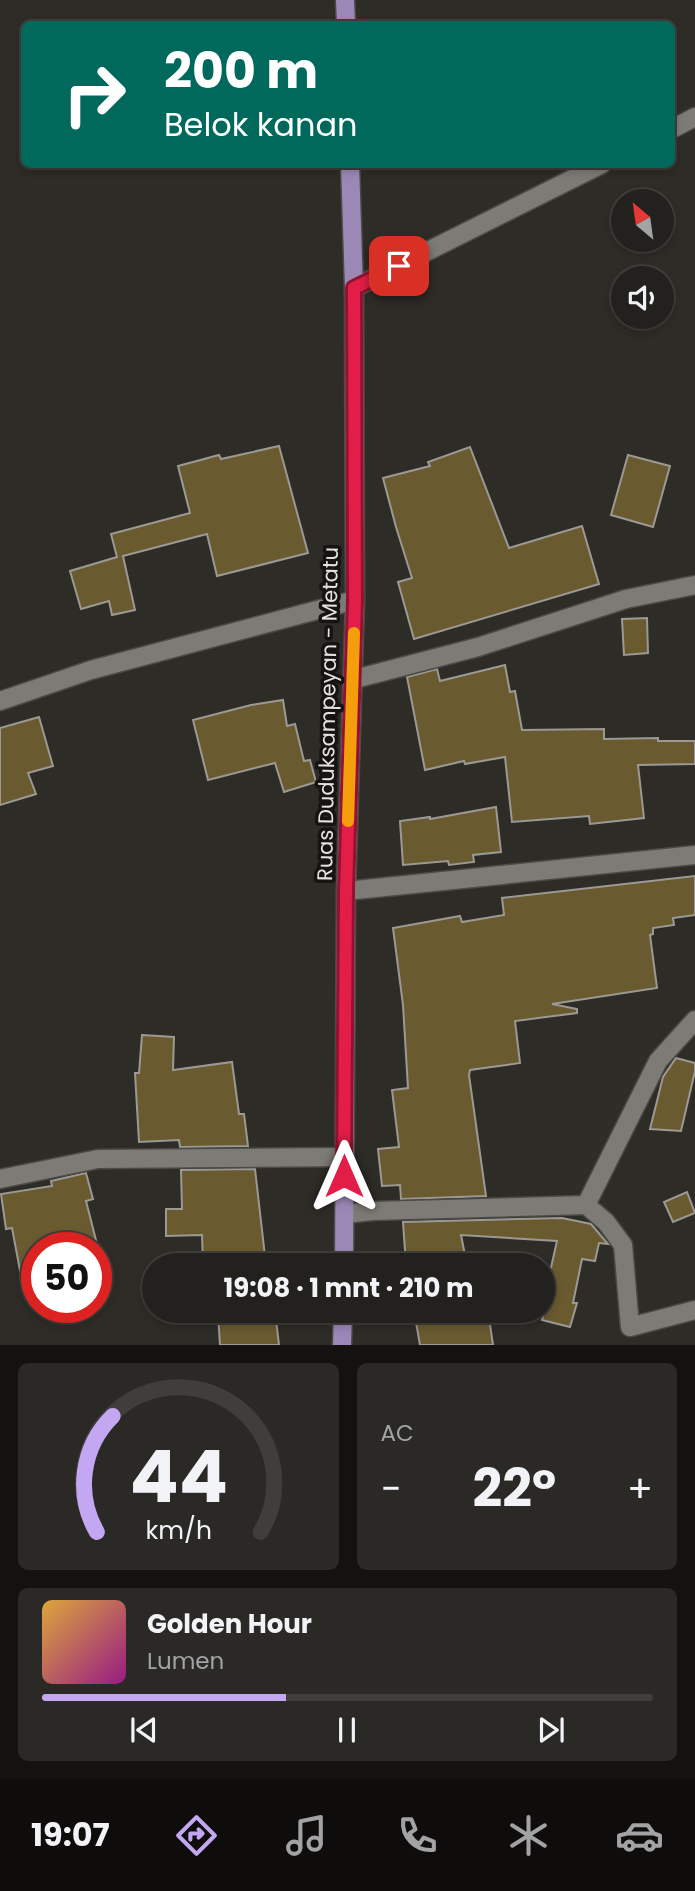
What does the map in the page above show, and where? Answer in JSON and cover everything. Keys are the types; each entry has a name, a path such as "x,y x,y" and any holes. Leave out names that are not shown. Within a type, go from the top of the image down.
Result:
{"main road":[{"path":"345,0 346,21"},
{"name":"Ruas Duduksampeyan - Metatu","path":"344,1253 346,891 355,600 354,288 350,168"},
{"path":"342,1345 343,1323"}],"street":[{"path":"675,127 695,117"},
{"path":"354,288 594,168"},
{"path":"351,680 478,647 626,599 695,584"},
{"path":"0,701 91,670 355,600"},
{"path":"346,891 695,855"},
{"path":"586,1205 658,1061 695,1020"},
{"path":"0,1179 98,1159 344,1157"},
{"path":"345,1214 586,1205 606,1222 623,1245 631,1336 695,1310"}],"building":[{"path":"279,446 308,553 217,576 207,534 123,556 135,610 112,615 109,601 81,609 70,571 117,557 111,534 190,513 178,466 219,455 221,459"},
{"path":"470,447 509,548 582,526 599,584 414,639 398,582 412,578 383,478 430,466 428,462"},
{"path":"628,455 670,466 653,527 611,515"},
{"path":"647,618 648,653 624,655 622,619"},
{"path":"505,665 510,692 515,691 522,730 604,729 604,739 658,738 658,741 695,741 695,764 638,765 644,818 590,824 589,816 512,822 505,757 465,764 464,761 425,770 407,677 437,669 440,681"},
{"path":"283,700 287,726 295,724 304,761 310,760 316,782 284,792 275,763 208,780 193,720"},
{"path":"39,717 53,766 28,773 36,794 0,805 0,728"},
{"path":"496,807 501,852 473,855 474,862 403,865 400,821 430,819"},
{"path":"695,876 695,915 673,918 674,925 653,928 653,934 650,935 657,988 552,1004 577,1009 577,1013 515,1021 520,1063 470,1070 486,1196 401,1199 400,1185 382,1186 378,1149 399,1147 392,1090 408,1088 403,1005 393,928 460,916 462,922 504,915 502,898"},
{"path":"142,1035 174,1037 173,1070 232,1062 239,1114 244,1114 248,1146 180,1147 179,1140 139,1142 135,1073 139,1073"},
{"path":"676,1058 695,1063 681,1131 650,1129 663,1077"},
{"path":"255,1169 265,1253 203,1253 202,1235 166,1236 166,1209 182,1209 181,1170"},
{"path":"86,1173 93,1199 86,1201 94,1232 21,1232 21,1276 12,1228 6,1229 1,1194 52,1186 51,1181"},
{"path":"687,1192 695,1213 673,1222 664,1202"},
{"path":"562,1218 591,1224 608,1244 599,1243 595,1261 582,1259 573,1303 577,1303 570,1327 554,1323 554,1253 557,1241 461,1235 465,1253 405,1253 403,1222"},
{"path":"219,1323 276,1323 279,1345 220,1345"},
{"path":"416,1323 490,1323 493,1345 420,1345"}],"slow traffic":[{"path":"348,821 354,633"}],"route":[{"path":"344,1176 346,891 355,600 354,288 399,266"}]}
